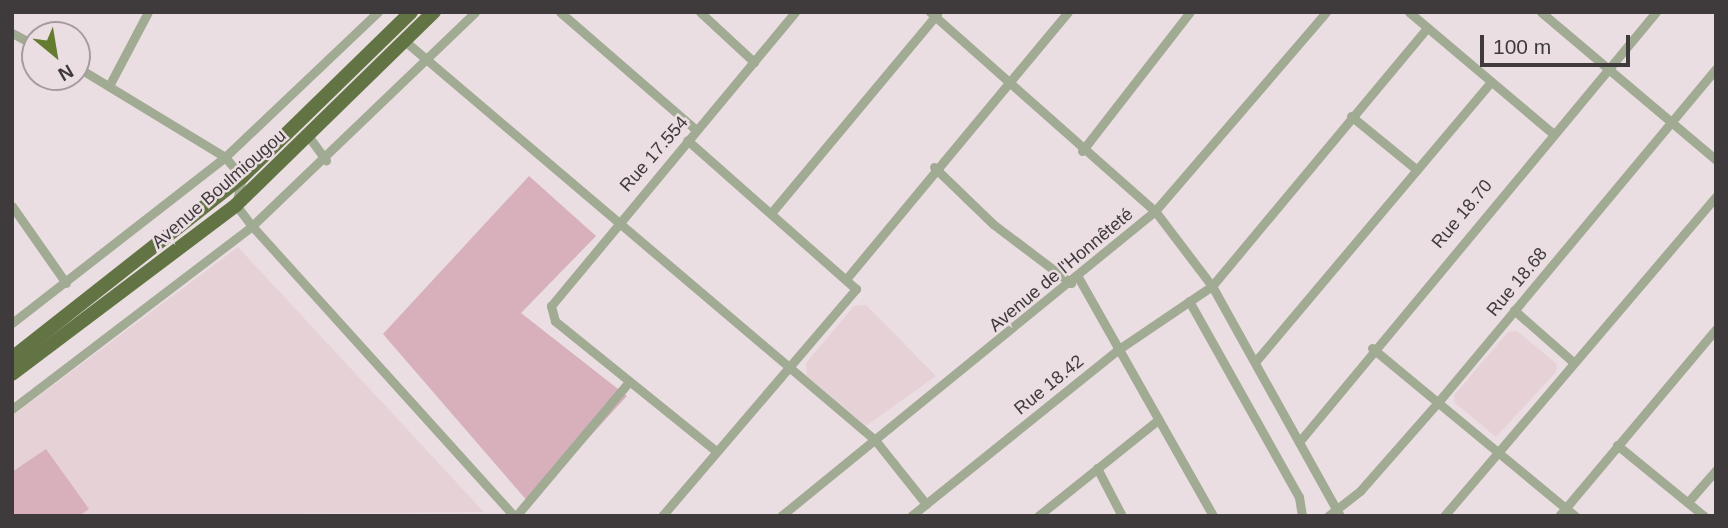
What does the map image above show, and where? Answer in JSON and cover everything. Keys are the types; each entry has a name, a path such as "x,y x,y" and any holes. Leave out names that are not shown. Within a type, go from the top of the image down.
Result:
{"highway":[{"name":"Avenue Boulmiougou","path":"12,358 242,177 411,12"},
{"name":"Avenue Boulmiougou","path":"12,374 236,205 309,137 434,12"}],"street":[{"path":"110,84 148,12"},
{"path":"12,323 225,157 378,12"},
{"path":"12,409 252,226 327,160 427,64 475,12"},
{"path":"560,12 696,130"},
{"path":"700,12 754,62"},
{"name":"Rue 17.554","path":"628,383 555,321 553,298 795,12"},
{"path":"847,278 934,167 1068,12"},
{"path":"1082,151 1190,12"},
{"name":"Avenue de l'Honnêteté","path":"781,516 1075,280 1155,211 1326,12"},
{"path":"1409,12 1551,132"},
{"name":"Rue 18.70","path":"1299,442 1372,348 1551,132 1656,12"},
{"path":"1544,13 1716,160"},
{"path":"772,212 934,14 1082,151 1155,211 1212,286 1299,442 1335,514"},
{"name":"Rue 18.42","path":"911,516 1116,351 1212,286 1427,28"},
{"path":"406,42 427,64 615,225 875,440 926,503"},
{"name":"Rue 18.68","path":"1335,514 1439,401 1716,69"},
{"path":"91,74 225,157 242,177 236,205 252,226 512,515 628,383 716,451"},
{"path":"1255,362 1490,82"},
{"path":"1351,116 1417,170"},
{"path":"309,137 327,160"},
{"path":"662,516 856,289 847,278 687,140"},
{"path":"934,167 983,215 1075,280 1213,516"},
{"path":"1444,516 1716,196"},
{"path":"12,206 66,283"},
{"path":"1189,301 1299,497 1302,516"},
{"path":"1514,310 1573,362"},
{"path":"1562,512 1716,329"},
{"path":"1372,348 1439,401 1562,512 1575,516"},
{"path":"1038,516 1158,420"},
{"path":"1617,445 1704,516"},
{"path":"1097,468 1122,516"},
{"path":"1688,502 1716,470"}],"shaded area":[{"path":"529,176 596,236 521,313 627,396 529,503 383,334"},
{"path":"238,247 484,512 12,516 12,416"},
{"path":"866,305 936,376 866,426 807,376 806,363 854,306"},
{"path":"1517,331 1557,364 1556,372 1496,437 1455,403 1454,395 1508,332"},
{"path":"46,449 89,509 79,516 12,516 12,472"}]}
